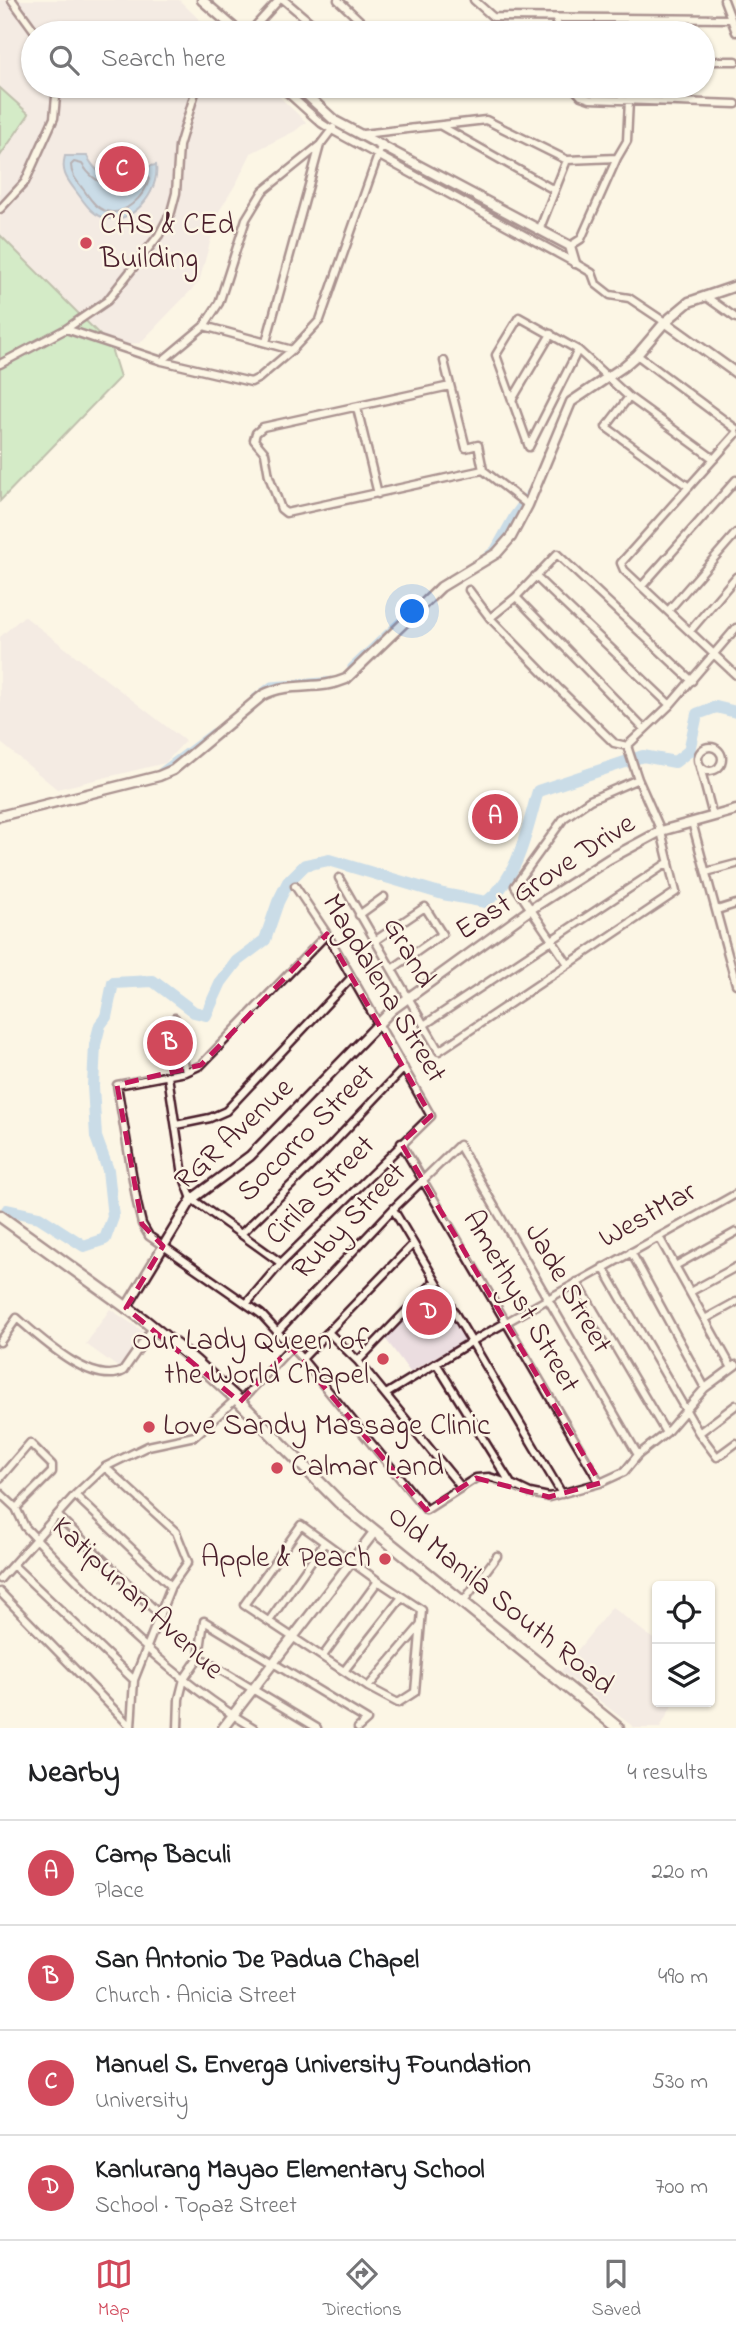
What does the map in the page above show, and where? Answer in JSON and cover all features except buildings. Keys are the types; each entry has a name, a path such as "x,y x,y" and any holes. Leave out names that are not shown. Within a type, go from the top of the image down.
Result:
{"main road":[{"name":"Old Manila South Road","path":"0,1216 195,1361 238,1400 339,1502 618,1728"}],"street":[{"path":"12,0 27,21"},
{"path":"202,0 226,21"},
{"path":"261,21 282,0 308,21"},
{"path":"338,0 360,21"},
{"path":"724,0 736,32"},
{"path":"479,2 493,17 731,19"},
{"path":"715,61 736,61"},
{"path":"0,209 25,182 54,118 56,98"},
{"path":"0,364 66,330 107,301 159,235 171,212 176,193 178,146 193,98"},
{"path":"293,98 321,123 363,134 540,228 570,246 575,262"},
{"path":"308,98 334,126 378,156 575,262 592,273 596,284 610,295 629,298 736,373"},
{"path":"587,98 736,104"},
{"path":"570,246 581,239 629,134 629,100"},
{"path":"363,134 486,120 567,160 617,158"},
{"path":"440,125 554,190"},
{"path":"162,361 204,326 224,293 246,219 263,191 320,145 334,126"},
{"path":"66,330 162,361 251,382 258,378 292,350 320,320 382,144"},
{"path":"266,342 320,145"},
{"path":"540,228 567,160"},
{"path":"0,816 159,776 173,770 263,695 277,687 335,684 346,679 441,587 497,553 511,537 528,505 571,402 607,379 636,355 665,322 689,302 736,286"},
{"path":"705,296 736,317"},
{"path":"578,349 529,447 496,355 519,317 578,349 629,397 714,459"},
{"path":"204,326 292,350"},
{"path":"512,400 551,334"},
{"path":"636,355 736,432 621,563 624,570 736,675"},
{"path":"443,361 466,448 478,445 483,470 528,505"},
{"path":"450,386 263,427 256,433 254,440 265,453 269,476 281,509 286,513 483,470"},
{"path":"629,397 606,427 689,487"},
{"path":"357,408 377,494"},
{"path":"642,586 736,480"},
{"path":"668,611 736,533"},
{"path":"490,618 516,597 557,554 692,681"},
{"path":"536,576 670,705"},
{"path":"690,631 736,577"},
{"path":"469,590 490,618 614,743 627,746"},
{"path":"516,597 643,728"},
{"path":"627,746 670,705 736,628"},
{"path":"627,746 661,831 676,892 568,964 516,886 564,818 590,800 638,779"},
{"path":"699,764 713,816"},
{"name":"East Grove Drive","path":"393,1009 531,909 609,859 661,831 736,810"},
{"path":"692,822 736,981"},
{"name":"Magdalena Street","path":"424,1025 669,862"},
{"path":"706,872 736,863"},
{"name":"Grand","path":"339,878 439,1051 568,964"},
{"name":"Magdalena Street","path":"295,886 327,934 431,1116"},
{"path":"359,915 384,897"},
{"path":"717,909 736,904"},
{"path":"376,940 425,907 442,934 392,969"},
{"path":"327,934 201,1065 187,1072 117,1085 142,1224 149,1236 247,1303 277,1332 426,1510 476,1478 489,1477 511,1483 530,1493 549,1497 600,1483 625,1472 638,1455 666,1433 705,1388 734,1366 659,1237"},
{"path":"726,946 736,943"},
{"path":"176,1125 210,1118 226,1111 351,978"},
{"name":"RGR Avenue","path":"125,1308 192,1199 250,1156 393,1009"},
{"path":"174,1018 187,1072"},
{"name":"Socorro Street","path":"242,1233 320,1157 404,1068"},
{"path":"168,1076 183,1175 192,1199 281,1263"},
{"name":"Cirila Street","path":"247,1303 281,1263 431,1116"},
{"name":"Amethyst Street","path":"401,1143 600,1483"},
{"name":"Ruby Street","path":"277,1332 422,1179 458,1145"},
{"name":"Jade Street","path":"458,1145 638,1455"},
{"name":"WestMar","path":"386,1394 546,1299 736,1194"},
{"path":"393,1209 562,1494"},
{"path":"675,1266 736,1232"},
{"path":"302,1359 413,1244"},
{"path":"631,1252 705,1388"},
{"path":"603,1267 699,1433 718,1457 736,1443"},
{"path":"690,1292 736,1267"},
{"path":"358,1361 435,1281"},
{"path":"577,1282 666,1433"},
{"path":"705,1319 736,1302"},
{"path":"0,1342 17,1318 69,1361 97,1371 117,1374 123,1371 153,1328"},
{"path":"329,1333 358,1361 461,1486"},
{"path":"0,1579 75,1495 106,1467 148,1446 195,1436 238,1400 291,1347"},
{"path":"436,1363 511,1483"},
{"path":"699,1433 736,1405"},
{"path":"0,1478 30,1443 52,1465 52,1472 16,1508"},
{"path":"106,1467 176,1532 188,1562 171,1586 134,1680 131,1727"},
{"name":"Katipunan Avenue","path":"0,1493 16,1508 25,1527 147,1647 184,1679 254,1728"},
{"path":"75,1495 171,1586"},
{"path":"57,1515 160,1615"},
{"path":"301,1525 324,1544 422,1610 415,1692 398,1703 368,1687 244,1605 301,1525"},
{"path":"223,1728 375,1531"},
{"path":"269,1621 324,1544"},
{"path":"463,1602 498,1556"},
{"path":"13,1565 134,1680"},
{"path":"323,1656 379,1581"},
{"path":"0,1592 131,1727"},
{"path":"344,1671 402,1597"},
{"path":"178,1728 179,1699 184,1679 199,1657 204,1621 367,1720 358,1728"},
{"path":"368,1687 421,1624"},
{"path":"199,1657 317,1728"}],"highlighted area":[{"path":"327,934 431,1116 401,1143 600,1483 549,1497 476,1478 426,1510 291,1347 240,1402 126,1308 163,1246 142,1224 117,1085 201,1065"}],"shaded area":[{"path":"0,0 179,0 201,21 21,21 21,98 281,98 306,122 295,131 251,153 218,213 199,282 140,343 110,345 0,235 0,156 28,114 0,88"},
{"path":"24,616 185,741 165,763 57,789 0,742 0,637"},
{"path":"433,1286 466,1339 410,1372 385,1338"},
{"path":"110,1309 147,1334 122,1370 86,1344"},
{"path":"612,1607 652,1638 652,1707 671,1707 660,1728 635,1728 561,1671"}],"green space":[{"path":"0,88 29,114 0,156"},
{"path":"0,235 110,345 120,377 0,501"}],"water":[{"path":"65,156 87,156 94,167 109,176 156,165 153,186 148,196 133,212 113,219 102,217 90,209 69,182 64,170"}],"waterway":[{"path":"486,556 494,549 513,515 532,489"},
{"path":"351,667 406,615"},
{"path":"254,698 271,685 335,680"},
{"path":"7,1210 39,1217 84,1246 105,1239 113,1217 108,1170 96,1137 93,1086 95,1045 100,1025 106,1017 113,983 153,981 194,1012 206,1015 221,982 237,961 265,940 288,882 305,865 329,860 443,894 486,902 497,892 514,866 538,791 643,756 675,762 689,751 697,714 716,707 736,712"},
{"path":"161,771 213,732"}],"place":[{"name":"Manuel S. Enverga University Foundation","path":"122,169"},
{"name":"CAS & CEd Building","path":"86,243"},
{"name":"Camp Baculi","path":"495,817"},
{"name":"San Antonio De Padua Chapel","path":"170,1043"},
{"name":"Kanlurang Mayao Elementary School","path":"429,1312"},
{"name":"Our Lady Queen of the World Chapel","path":"383,1359"},
{"name":"Love Sandy Massage Clinic","path":"149,1427"},
{"name":"Calmar Land","path":"277,1468"},
{"name":"Apple & Peach","path":"385,1559"}]}
